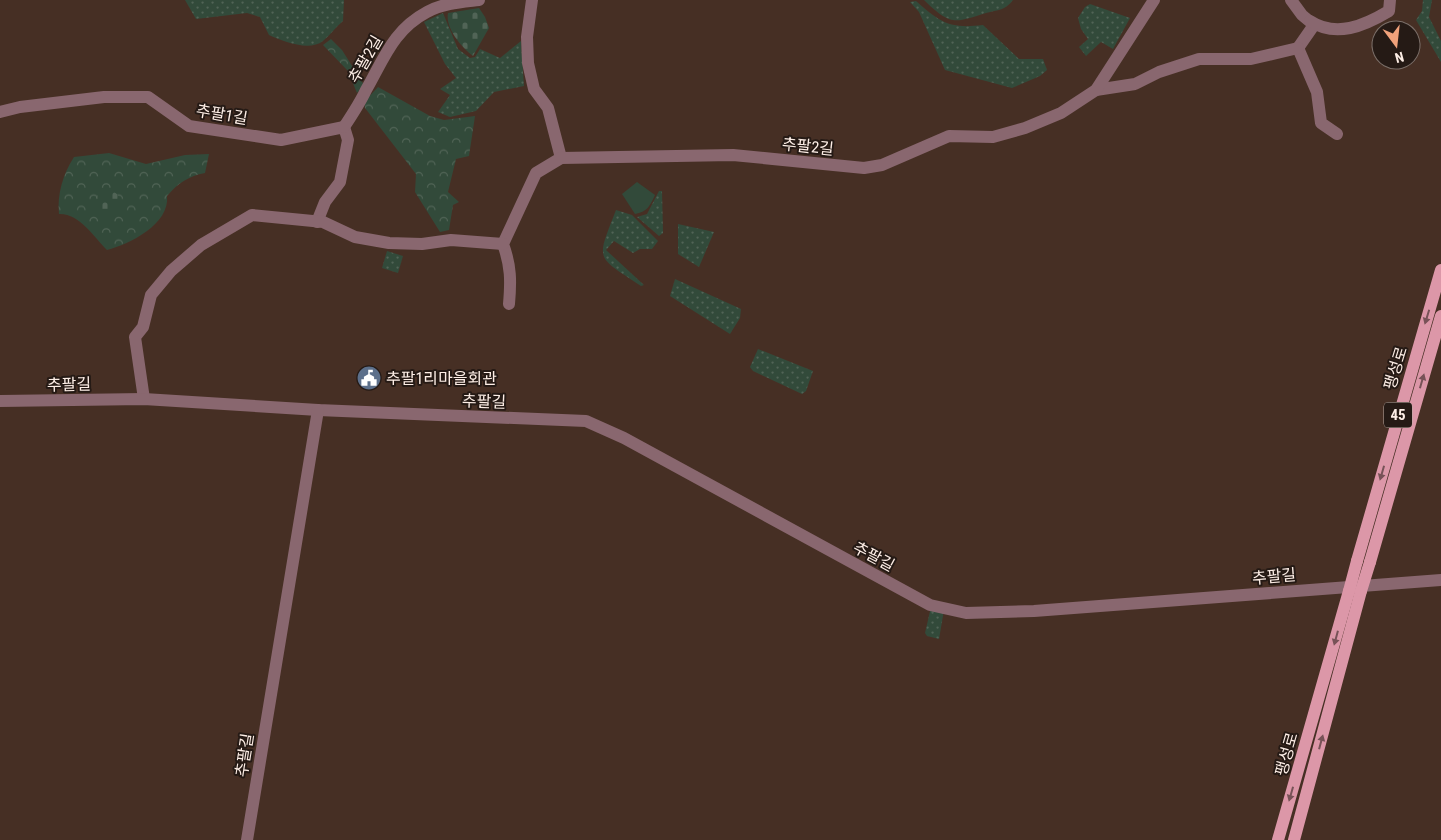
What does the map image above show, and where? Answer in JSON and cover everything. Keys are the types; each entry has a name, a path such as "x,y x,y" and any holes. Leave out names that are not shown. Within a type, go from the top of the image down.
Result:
{"main road":[{"name":"팽성로","path":"1364,562 1441,270"},
{"name":"팽성로","path":"1364,562 1441,316"},
{"name":"45","path":"1355,591 1364,562"},
{"name":"팽성로","path":"1278,840 1355,591"},
{"name":"팽성로","path":"1294,840 1355,591"}],"street":[{"name":"추팔2길","path":"344,127 367,90 383,55 404,27 428,11 451,2 480,0"},
{"path":"532,0 527,37 528,63 534,89 548,108 561,158"},
{"name":"추팔2길","path":"503,244 536,173 561,158 734,155 864,168 882,165 949,136 993,137 1025,128 1061,113 1096,90 1154,0"},
{"path":"1096,90 1135,84 1159,72 1199,58 1251,59 1298,48 1314,26 1302,15 1291,0"},
{"path":"1310,22 1320,28 1335,30 1368,24 1388,11 1390,0"},
{"path":"1298,48 1317,92 1321,123 1338,134"},
{"name":"추팔1길","path":"0,112 20,107 104,96 148,97 189,126 280,140 344,127"},
{"path":"317,222 324,202 340,182 348,140 344,127"},
{"path":"144,399 135,336 142,327 151,295 171,271 201,245 252,215 317,222 355,238 389,243 422,244 451,240 503,244 510,262 512,278 509,304"},
{"name":"추팔길","path":"0,401 144,399 318,410 586,421 624,438 930,605 966,614 1034,611 1441,580"},
{"name":"추팔길","path":"247,840 318,410"}],"green space":[{"path":"185,0 344,0 343,21 323,41 311,46 303,46 269,35 260,17 247,13 196,19"},
{"path":"924,0 1013,0 1008,6 1001,9 967,19 953,20 941,14"},
{"path":"1423,0 1432,0 1429,17 1441,41 1441,62 1421,28 1421,20 1416,20 1422,11"},
{"path":"916,1 932,15 946,23 962,26 983,25 1019,59 1043,59 1047,70 1040,76 1012,88 945,70 919,12 910,2"},
{"path":"1090,4 1130,18 1113,49 1101,42 1086,56 1079,47 1088,39 1081,29 1078,18 1085,7"},
{"path":"479,8 489,28 473,56 451,31 448,13"},
{"path":"443,13 458,49 470,58 475,57 480,49 500,58 521,41 524,86 494,92 476,111 450,117 438,112 450,95 440,89 456,78 445,64 424,22"},
{"path":"331,39 342,50 364,85 357,93 348,71 323,45"},
{"path":"378,87 430,116 444,120 475,116 469,156 456,159 448,192 459,202 453,205 449,230 440,232 415,192 416,174 365,108 364,102"},
{"path":"109,153 146,164 185,155 209,154 205,173 189,178 171,191 167,196 166,206 162,215 155,224 137,238 107,250 80,222 73,217 59,214 59,199 67,170 74,157"},
{"path":"637,182 655,195 648,208 635,214 622,194"},
{"path":"102,191 113,191 118,195 117,205 111,214 99,211 96,197"},
{"path":"659,191 662,191 663,233 659,236 637,217 647,214"},
{"path":"616,210 632,215 658,241 652,249 640,249 633,253 614,241 606,250 644,285 641,286 615,268 604,256 605,239"},
{"path":"678,224 714,232 699,267 678,254"},
{"path":"387,251 403,256 398,273 382,268"},
{"path":"675,279 741,309 740,318 730,334 670,296"},
{"path":"758,349 813,371 806,391 802,394 753,371 750,367"},
{"path":"931,607 944,610 939,639 927,636 925,633"}],"place":[{"name":"추팔1리마을회관","path":"369,378"}]}
